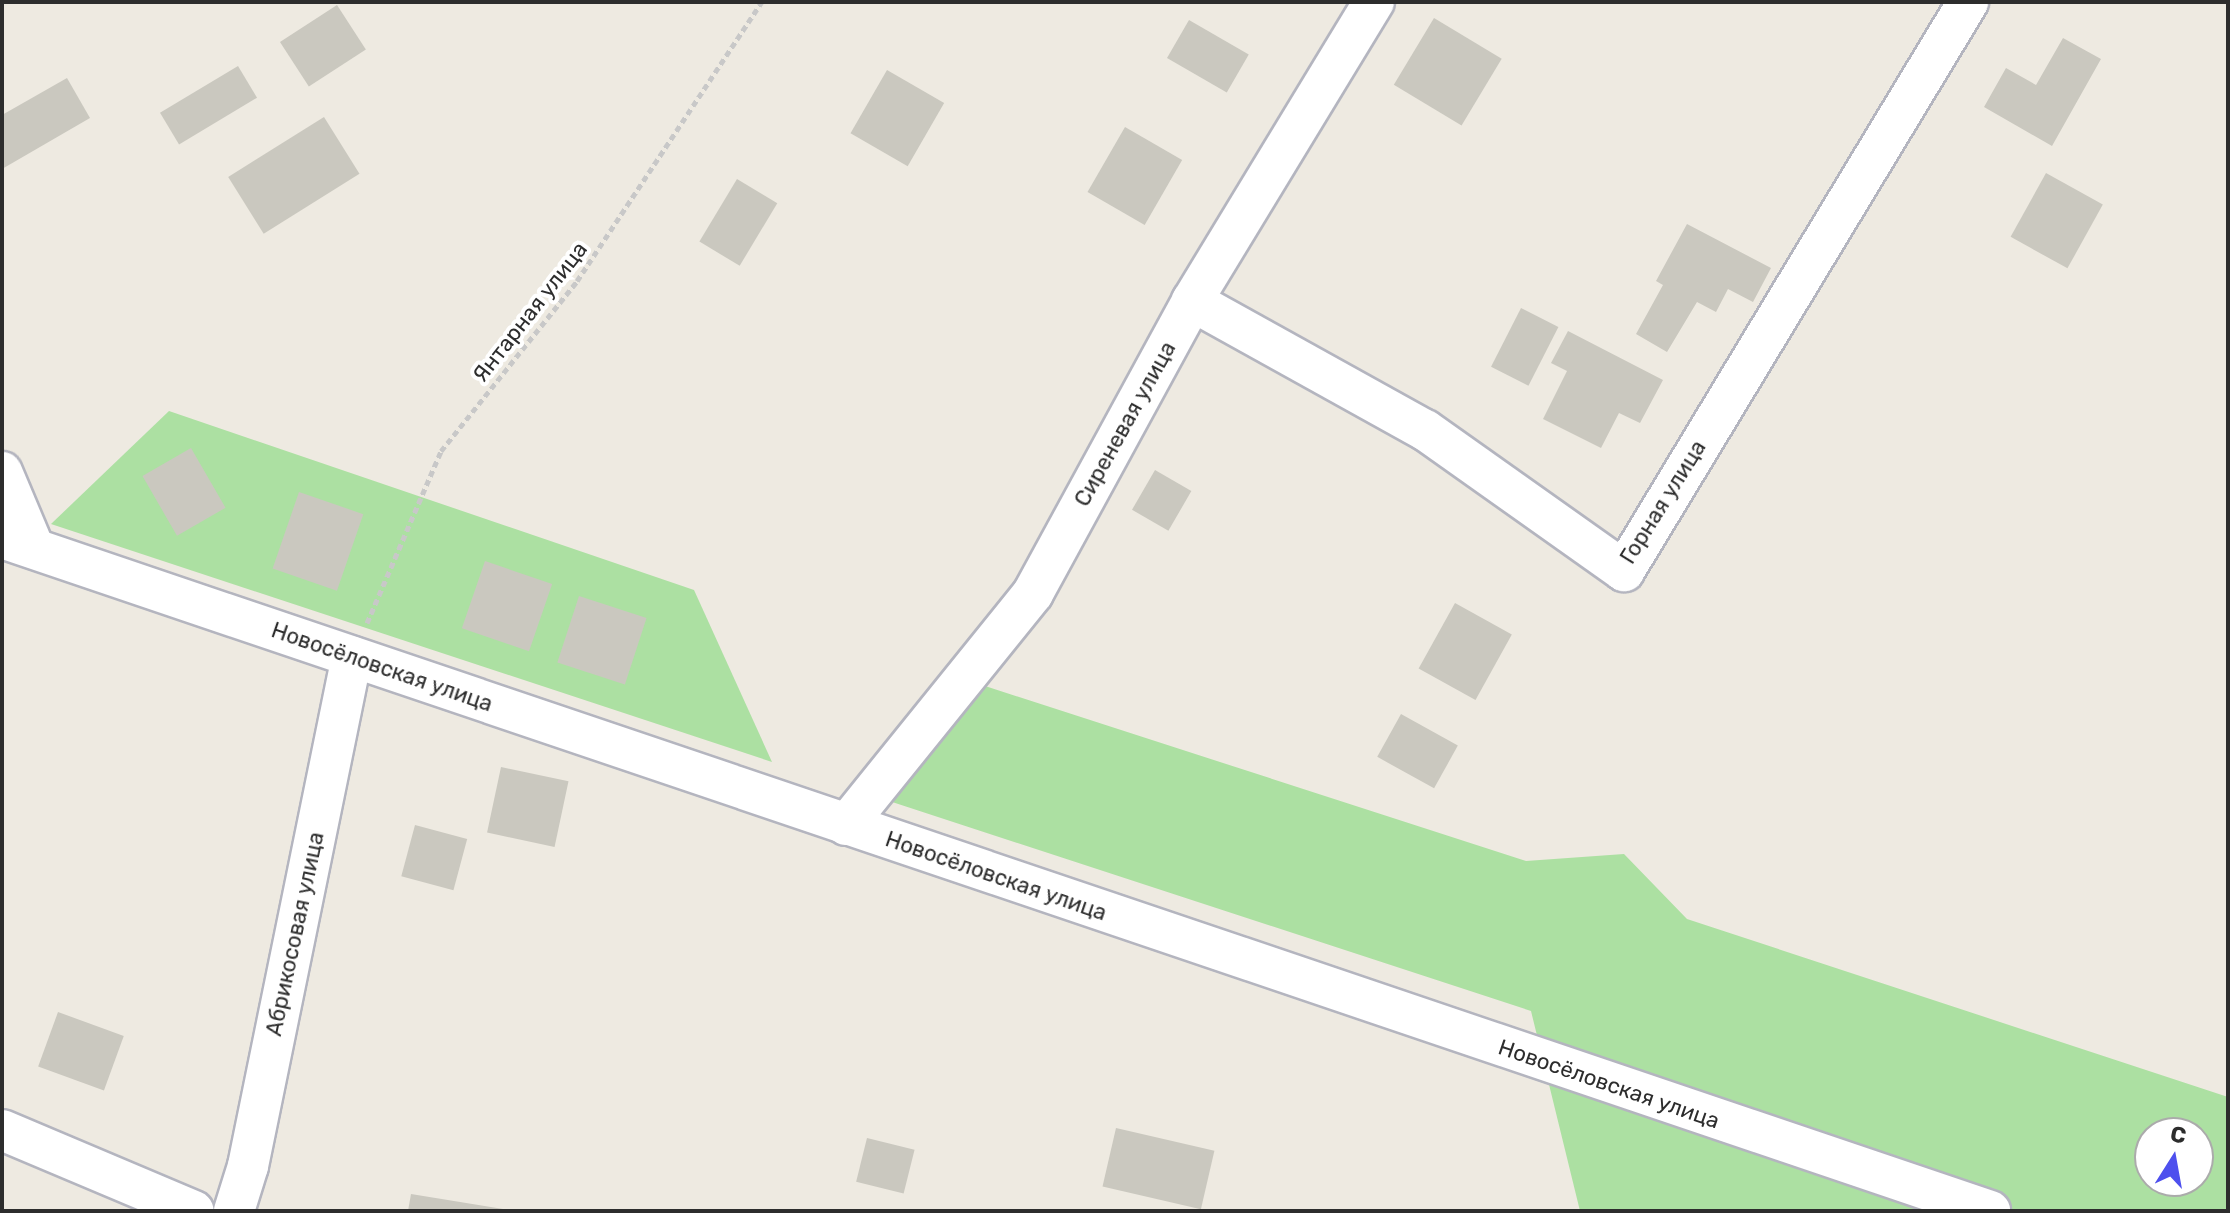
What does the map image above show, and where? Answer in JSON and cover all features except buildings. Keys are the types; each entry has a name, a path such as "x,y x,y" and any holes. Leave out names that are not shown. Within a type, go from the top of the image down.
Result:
{"street":[{"name":"Сиреневая улица","path":"846,825 1033,593 1192,301 1374,2"},
{"name":"Горная улица","path":"1192,301 1425,430 1624,571 1968,2"},
{"path":"2,472 18,543"},
{"name":"Новосёловская улица","path":"18,543 1990,1211"},
{"name":"Абрикосовая улица","path":"234,1211 248,1166 352,656"},
{"path":"2,1130 194,1211"}],"path":[{"name":"Янтарная улица","path":"352,656 441,451 577,281 762,2"}],"green space":[{"path":"169,411 694,590 772,762 51,524"},
{"path":"982,685 1526,861 1624,854 1687,919 2228,1097 2228,1211 1580,1211 1531,1011 883,799"}]}
